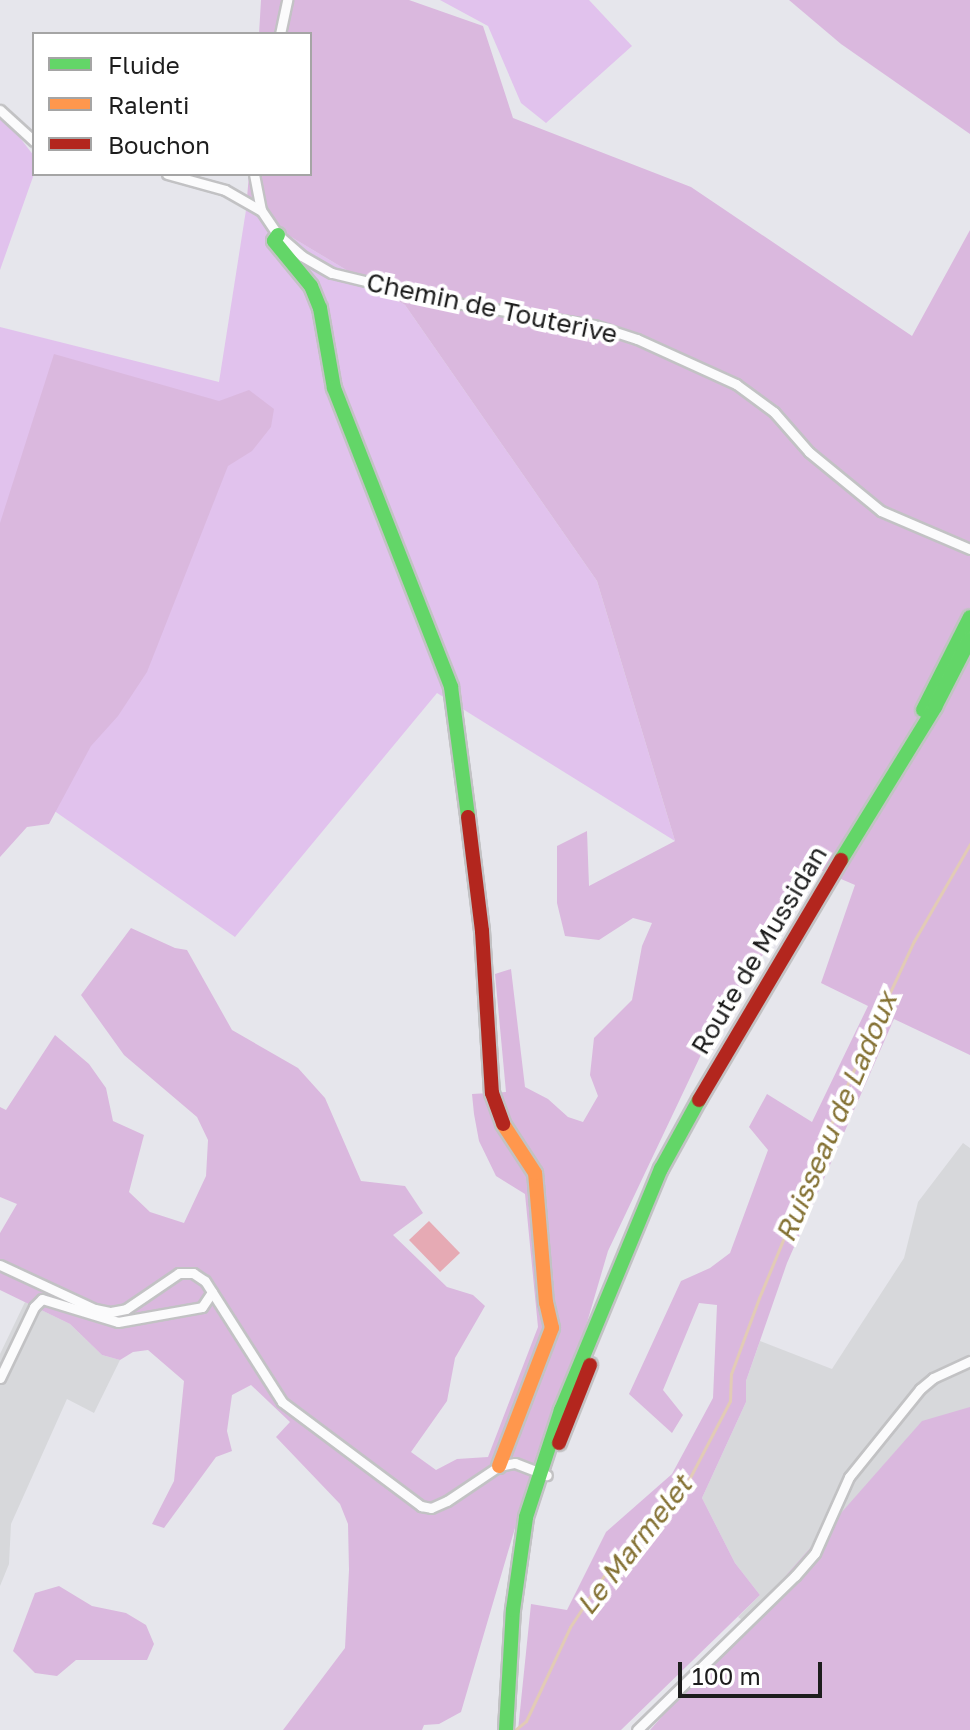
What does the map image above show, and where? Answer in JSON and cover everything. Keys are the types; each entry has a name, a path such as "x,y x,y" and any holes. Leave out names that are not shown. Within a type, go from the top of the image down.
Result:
{"main road":[{"path":"278,235 274,241 311,286 320,308 334,388 451,687 482,931 492,1093 505,1129 535,1173 546,1303 552,1328 527,1400 499,1466"},
{"path":"812,905 927,704 970,617"},
{"name":"Route de Mussidan","path":"506,1730 518,1561 543,1473 591,1361 611,1296 661,1169 812,905 935,707 970,639"},
{"name":"Route de Mussidan","path":"506,1730 527,1563 543,1473"}],"street":[{"path":"280,32 287,0"},
{"path":"0,110 32,139"},
{"path":"174,176 225,190 261,210"},
{"path":"254,176 261,210"},
{"name":"Chemin de Touterive","path":"261,210 278,235 302,256 332,273 456,303 594,325 637,339 736,384 774,412 809,452 881,511 970,549"},
{"path":"0,1265 95,1309 111,1312 126,1309 179,1273 193,1273 205,1281 282,1402 421,1506 431,1508 447,1501 499,1466 515,1463 543,1473"},
{"path":"0,1378 34,1307 42,1299 118,1322 202,1307 212,1292"},
{"path":"637,1730 785,1589 805,1565 830,1524 849,1477 920,1389 933,1378 970,1361"}],"shaded area":[{"path":"261,0 409,0 483,26 513,118 691,187 912,336 970,230 970,1055 894,1019 787,1263 746,1381 746,1402 702,1498 735,1563 760,1595 621,1730 518,1730 531,1604 567,1610 606,1532 672,1474 713,1398 717,1305 699,1303 663,1390 683,1415 672,1433 629,1394 681,1281 710,1268 730,1253 768,1150 749,1127 767,1094 812,1122 868,1006 821,983 855,885 818,869 708,1040 608,1251 579,1350 525,1494 461,1712 439,1724 424,1725 422,1730 283,1730 345,1648 349,1570 348,1524 340,1504 276,1437 290,1422 251,1385 232,1395 227,1431 232,1451 216,1457 164,1528 152,1524 174,1481 184,1381 148,1350 133,1352 120,1360 102,1355 70,1324 0,1290 0,1233 17,1204 0,1197 0,1107 6,1110 55,1035 89,1064 106,1088 113,1121 144,1135 129,1192 150,1212 184,1223 206,1176 208,1140 197,1117 124,1055 81,995 131,928 175,948 187,950 232,1030 298,1068 325,1098 361,1181 405,1186 423,1213 393,1235 447,1287 473,1295 485,1306 455,1358 447,1401 411,1452 436,1470 457,1459 488,1457 538,1327 525,1194 496,1176 479,1141 474,1114 472,1094 506,1092 495,974 511,969 525,1087 548,1099 568,1117 583,1122 598,1096 590,1075 594,1038 632,1000 642,946 652,923 633,918 599,940 565,936 557,903 557,846 587,831 589,886 675,841 597,581 405,305 246,210 249,176 312,176 312,32 259,32"},
{"path":"440,0 589,0 632,46 546,123 521,103 488,26"},
{"path":"789,0 970,0 970,134 841,44"},
{"path":"0,112 32,153 33,176 0,270"},
{"path":"246,210 405,305 597,581 675,841 437,693 235,937 53,810 0,803 0,327 219,382"},
{"path":"54,354 219,401 249,390 274,409 271,427 252,451 228,466 147,672 118,716 91,746 49,824 27,827 0,857 0,523"},
{"path":"963,1143 970,1148 970,1465 794,1658 738,1617 760,1595 735,1563 702,1498 746,1402 746,1381 760,1341 832,1369 904,1258 918,1202"},
{"path":"429,1221 460,1253 440,1272 409,1240"},
{"path":"25,1302 70,1324 102,1355 120,1360 94,1413 67,1399 11,1524 9,1564 0,1586 0,1354"},
{"path":"970,1407 970,1730 650,1730 922,1421"},
{"path":"59,1586 92,1606 126,1613 146,1625 154,1644 147,1660 76,1660 57,1676 35,1673 13,1651 35,1593"}],"waterway":[{"name":"Ruisseau de Ladoux","path":"515,1730 526,1721 570,1627 605,1574 685,1487 730,1401 731,1374 759,1298 850,1078 914,941 970,844"}],"traffic: fast":[{"path":"278,235 274,241 311,286 320,308 334,388 451,687 468,817"},
{"path":"923,710 970,617"},
{"path":"841,860 935,707 970,639"},
{"path":"506,1730 513,1610 526,1517 561,1410 661,1169 699,1100"}],"traffic: slow":[{"path":"499,1466 552,1328 546,1303 535,1173 503,1124"}],"traffic: jam":[{"path":"468,817 482,931 492,1093 503,1124"},
{"path":"699,1100 841,860"},
{"path":"559,1443 590,1365"}],"water label":[{"name":"Le Marmelet","path":"634,1545"}]}
